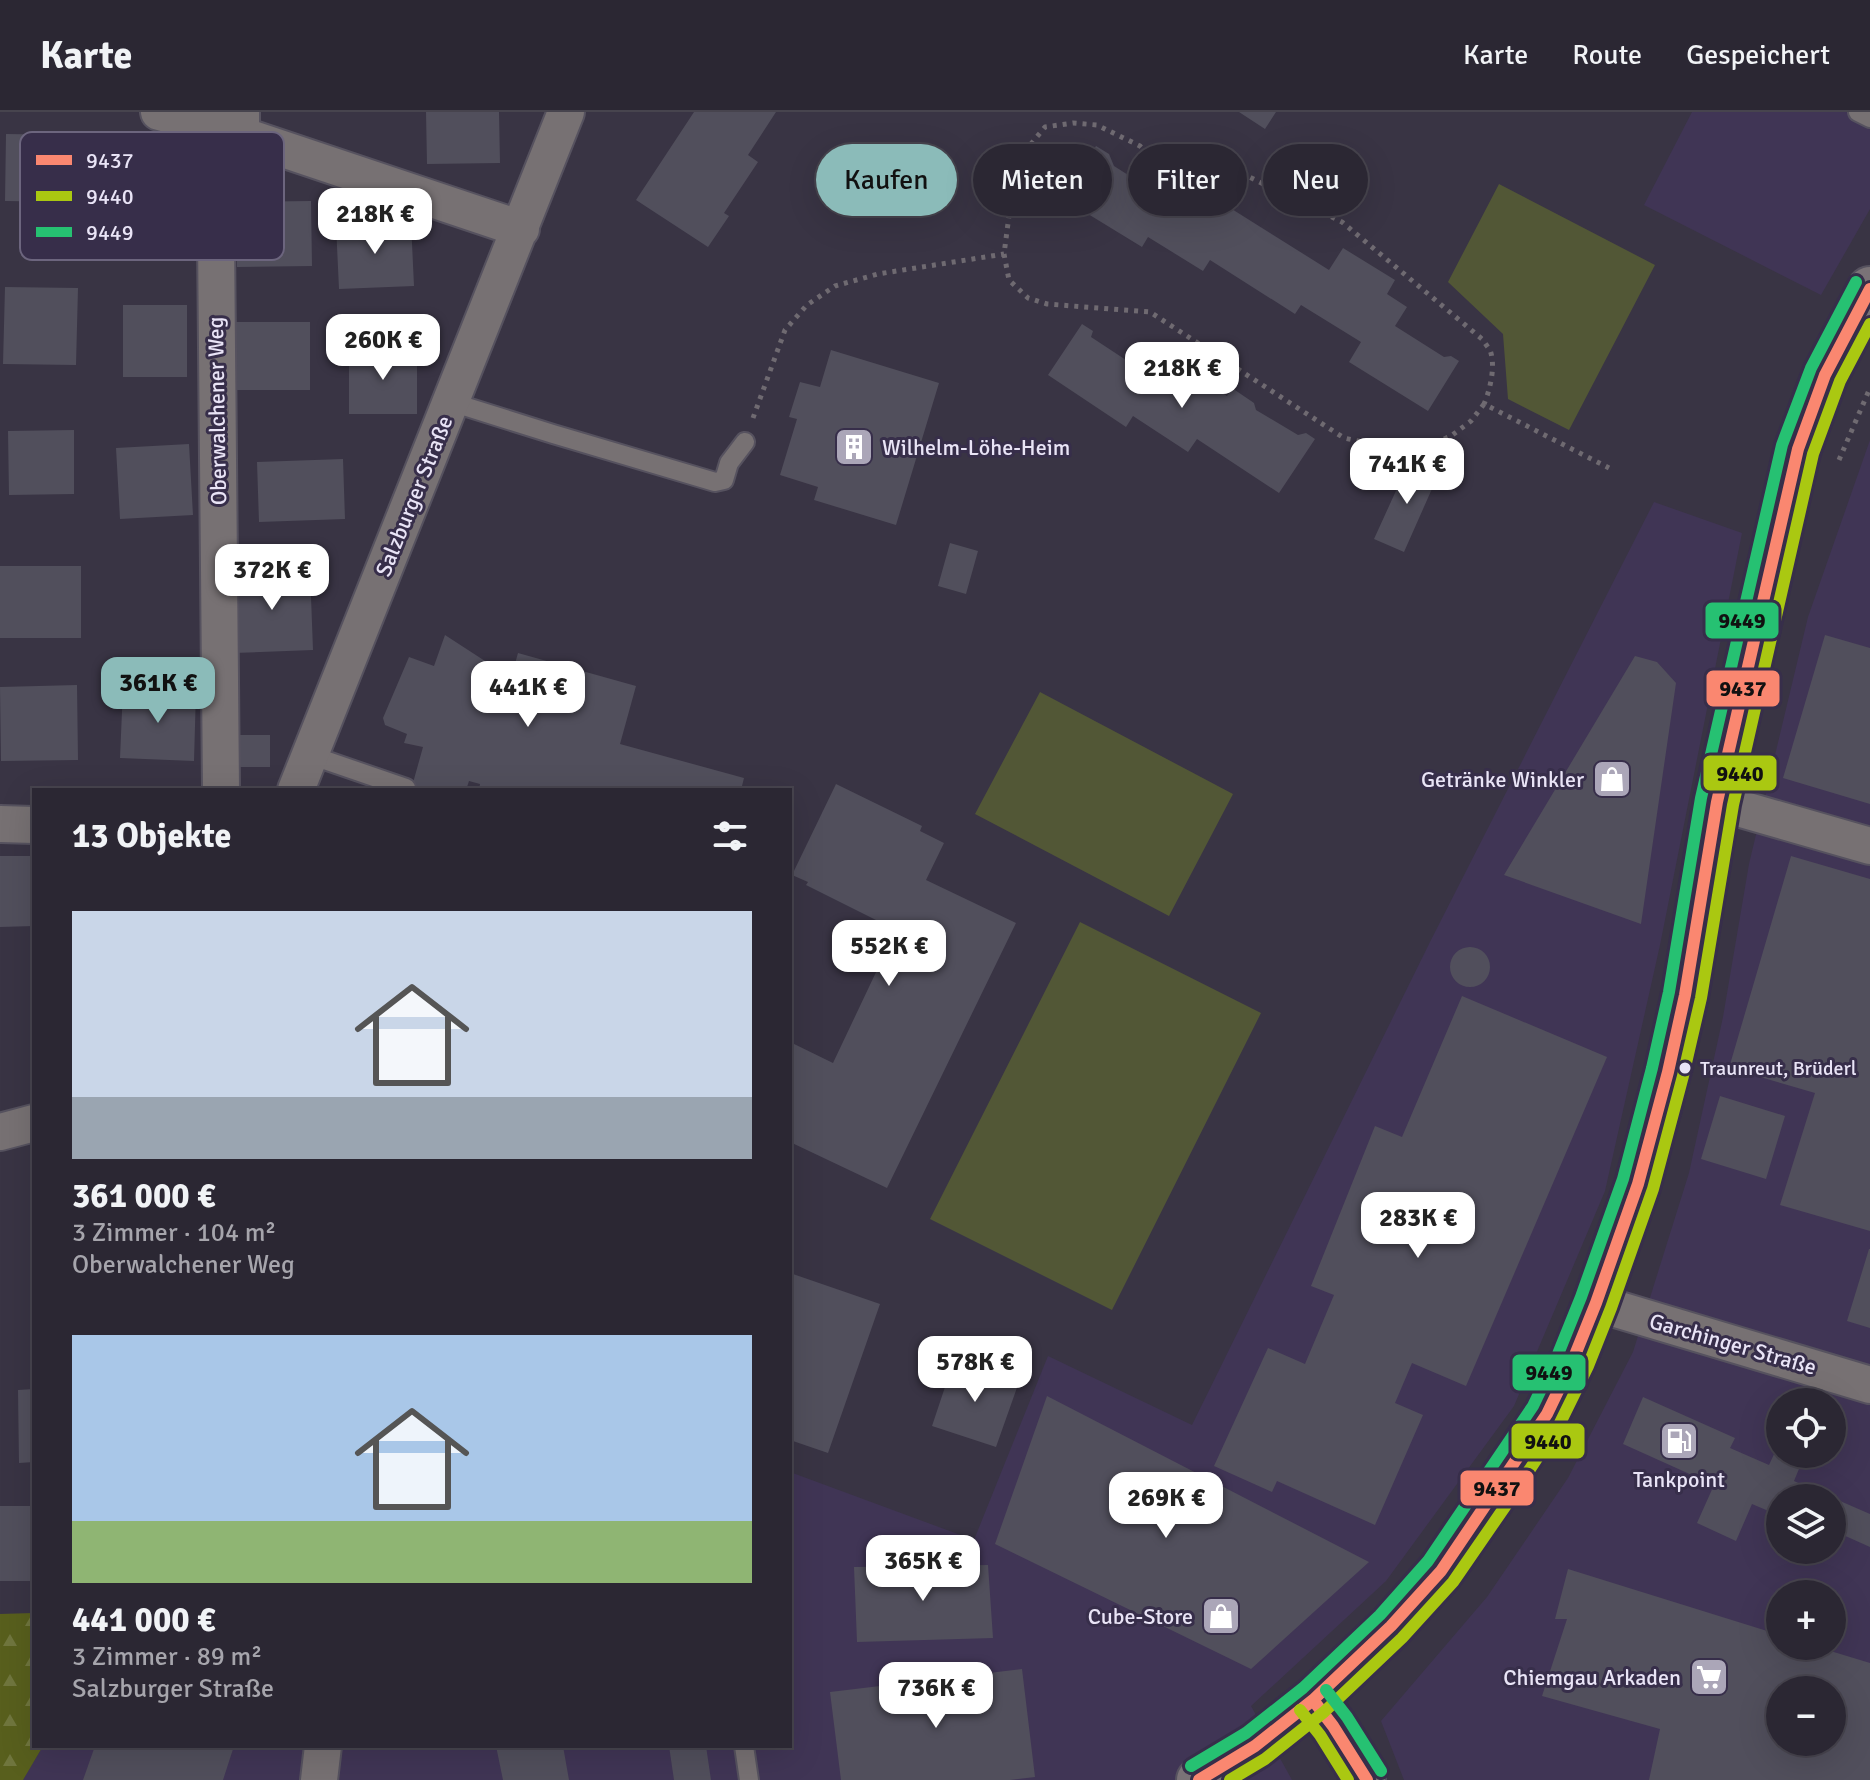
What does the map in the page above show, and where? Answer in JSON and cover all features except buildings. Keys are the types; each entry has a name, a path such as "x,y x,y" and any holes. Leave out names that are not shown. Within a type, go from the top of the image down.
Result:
{"street":[{"path":"159,112 232,125 251,132"},
{"name":"Salzburger Straße","path":"297,788 566,112"},
{"path":"284,144 521,229"},
{"name":"Oberwalchener Weg","path":"221,788 230,260"},
{"path":"1199,1780 1255,1746 1313,1700 1391,1626 1441,1571 1547,1414 1596,1303 1638,1184 1668,1072 1685,995 1717,802 1798,449 1825,375 1870,289"},
{"path":"1717,802 1870,846"},
{"path":"0,824 32,825"},
{"path":"0,1132 32,1124"},
{"name":"Garchinger Straße","path":"1596,1303 1870,1385"},
{"path":"1313,1700 1367,1780"},
{"path":"319,1780 323,1748"}],"lane":[{"path":"1858,112 1870,118"},
{"path":"451,402 715,482 724,480 729,463 745,442"},
{"path":"310,755 406,788"},
{"path":"744,1748 749,1780"}],"path":[{"path":"1073,123 1097,125 1140,146 1172,180 1219,169 1245,175 1342,222 1482,339 1490,350 1492,365 1489,392 1484,404 1471,421 1451,436 1425,447 1390,448 1344,438 1150,312 1047,304 1028,298 1009,280 1004,254 1016,162 1045,127 1073,123"},
{"path":"745,442 785,330 807,305 835,286 878,274 1004,254"},
{"path":"1484,404 1609,468"}],"shaded area":[{"path":"1692,112 1870,112 1870,209 1821,295 1644,205"},
{"path":"1870,440 1870,1780 1404,1780 1381,1721 1487,1597 1568,1478 1633,1352 1689,1173 1723,1017 1749,864 1808,617"},
{"path":"1654,502 1742,533 1660,945 1605,1191 1514,1406 1386,1581 1251,1706 1292,1780 23,1780 42,1748 792,1748 792,1473 974,1540 1048,1356 1192,1425 1430,942"}],"green space":[{"path":"1499,184 1655,265 1569,430 1508,399 1503,334 1448,282"},
{"path":"1040,692 1233,794 1169,916 975,814"},
{"path":"1080,922 1261,1013 1112,1310 930,1219"},
{"path":"32,1613 32,1748 42,1748 23,1780 0,1780 0,1614"}],"transit line":[{"name":"9449","path":"1191,1766 1246,1733 1303,1688 1380,1615 1428,1561 1533,1406 1558,1354 1623,1179 1652,1068 1669,992 1701,798 1782,445 1811,368 1856,282"},
{"name":"9437","path":"1199,1780 1255,1746 1313,1700 1391,1626 1441,1571 1547,1414 1573,1360 1638,1184 1668,1072 1685,995 1717,802 1798,449 1825,375 1870,289"},
{"name":"9440","path":"1230,1780 1265,1759 1324,1712 1402,1638 1453,1582 1560,1423 1588,1366 1653,1189 1683,1076 1701,998 1733,805 1813,454 1840,381 1870,324"},
{"name":"9449","path":"1326,1690 1381,1771"},
{"name":"9437","path":"1313,1700 1367,1780"},
{"name":"9440","path":"1300,1710 1348,1780"}],"place":[{"name":"Wilhelm-Löhe-Heim","path":"854,447"},
{"name":"Getränke Winkler","path":"1612,779"},
{"name":"Traunreut, Brüderl","path":"1685,1068"},
{"name":"Tankpoint","path":"1679,1441"},
{"name":"Cube-Store","path":"1221,1616"},
{"name":"Chiemgau Arkaden","path":"1709,1677"}]}
